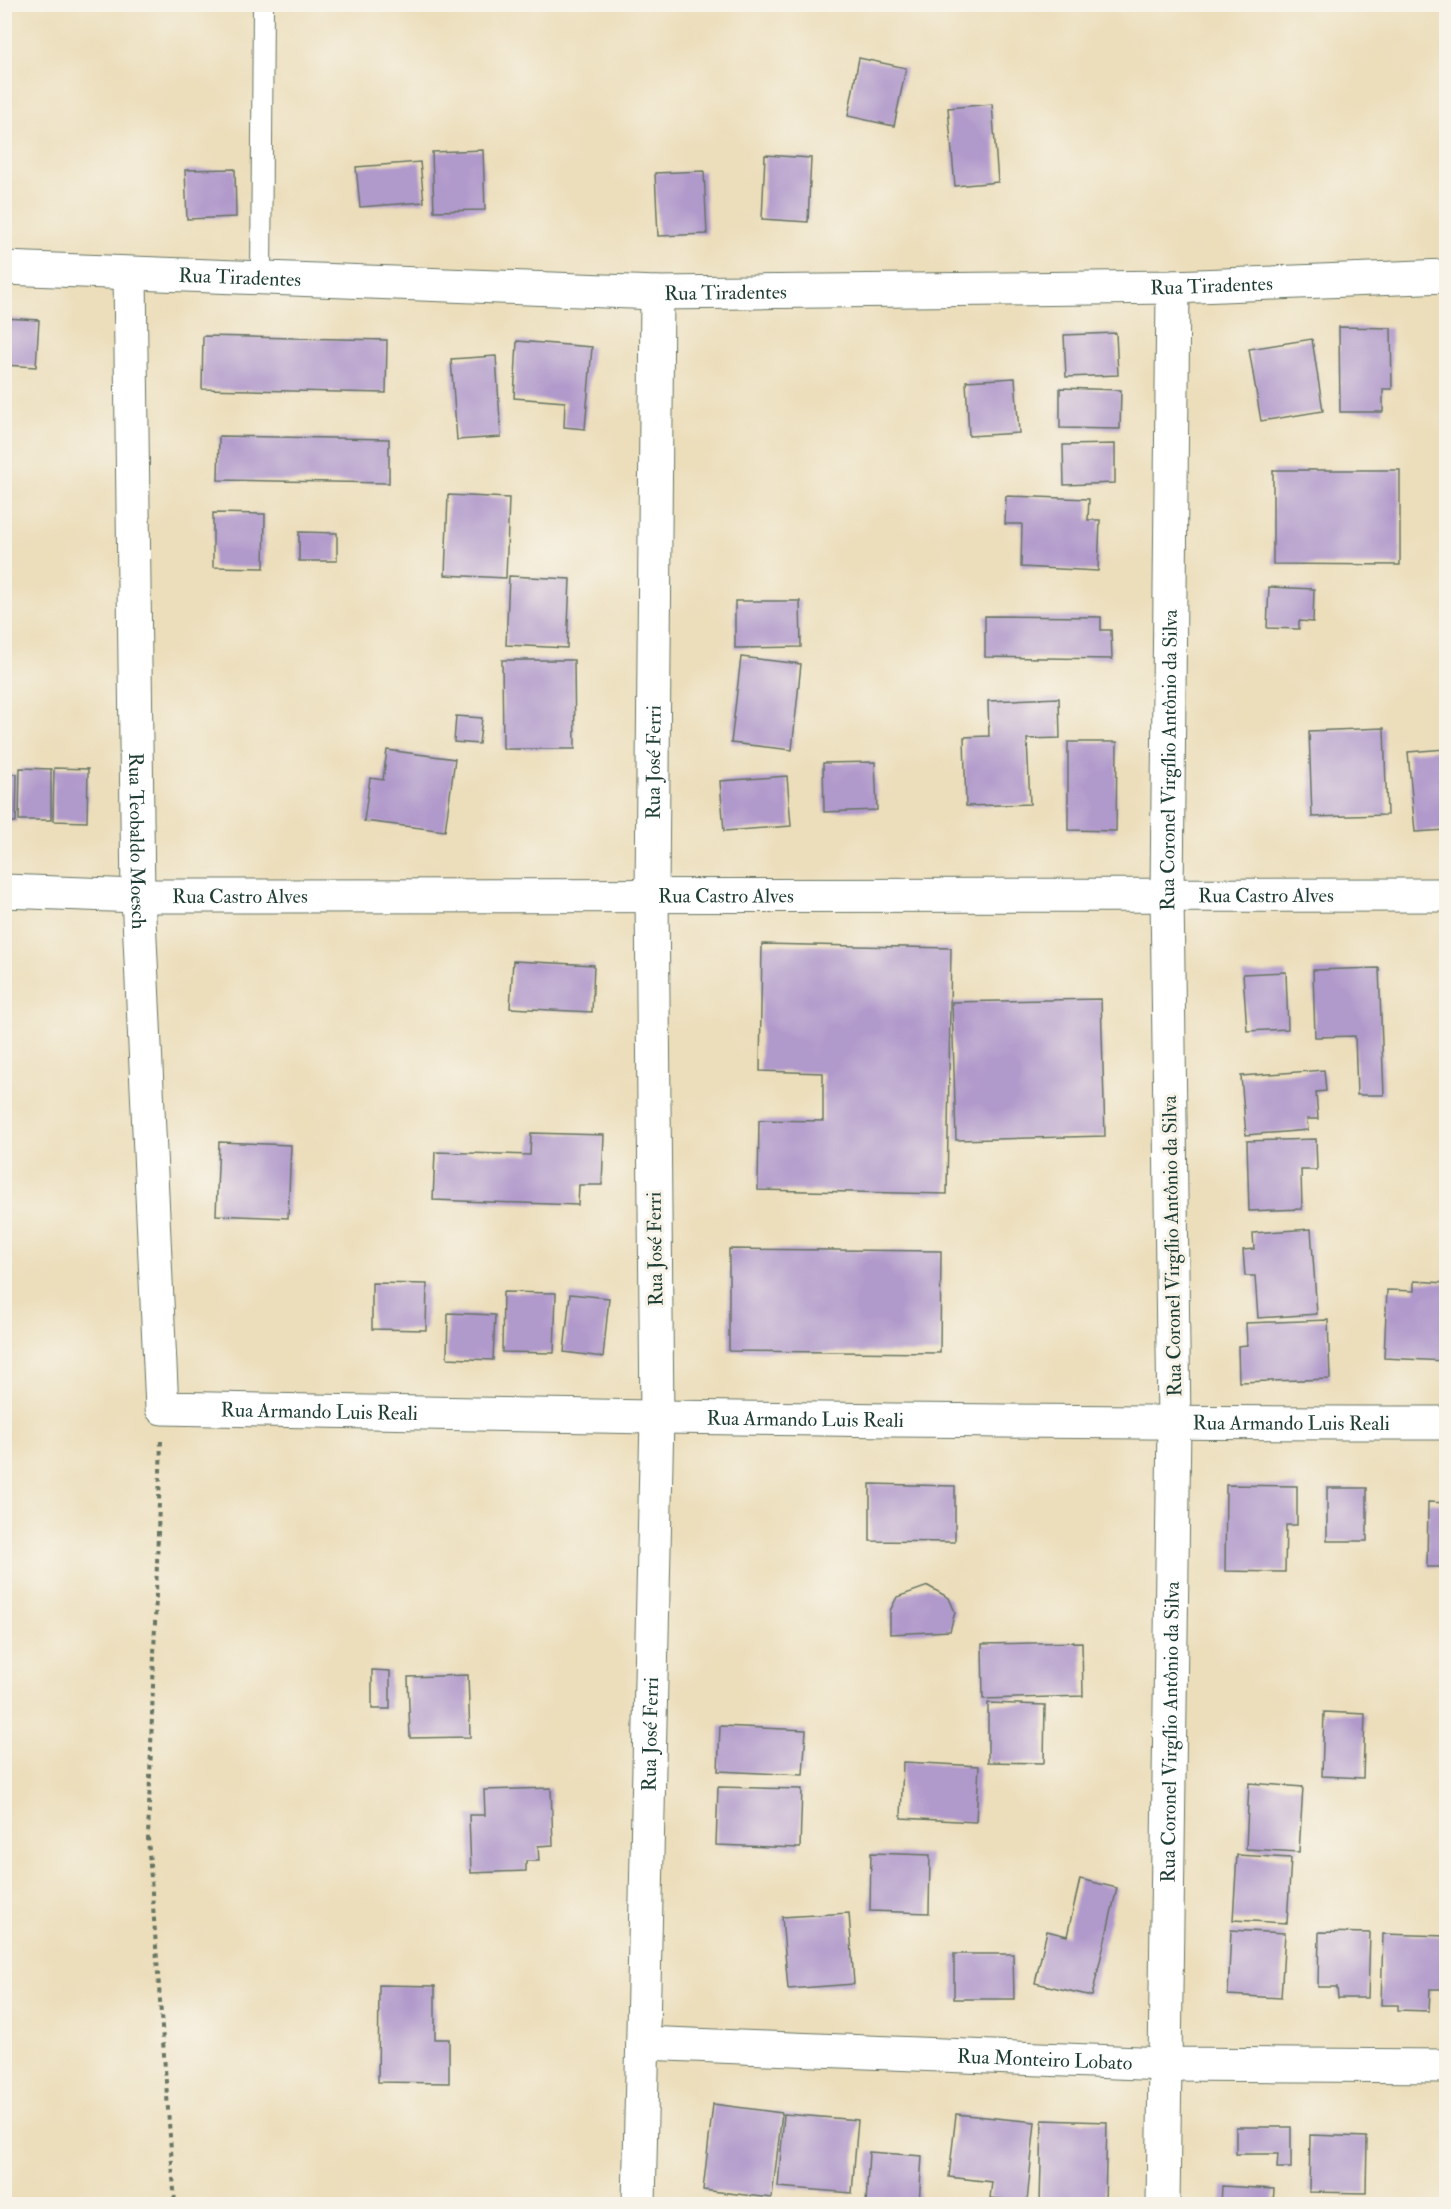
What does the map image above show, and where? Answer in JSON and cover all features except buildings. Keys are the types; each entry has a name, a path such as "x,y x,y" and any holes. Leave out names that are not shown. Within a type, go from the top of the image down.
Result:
{"street":[{"name":"Rua Tiradentes","path":"4,268 657,293 1173,287 1446,276"},
{"name":"Rua Teobaldo Moesch","path":"130,274 138,896 162,1408"},
{"name":"Rua Coronel Virgílio Antônio da Silva","path":"1163,2205 1174,1423 1167,896 1173,287"},
{"name":"Rua José Ferri","path":"639,2205 657,1418 652,896 657,293"},
{"name":"Rua Castro Alves","path":"4,891 138,896 1446,895"},
{"name":"Rua Armando Luis Reali","path":"162,1408 657,1418 1446,1423"},
{"name":"Rua Monteiro Lobato","path":"643,2043 1165,2064 1446,2066"}],"lane":[{"path":"261,278 263,4"}],"path":[{"path":"162,1408 148,1838 175,2205"}]}
